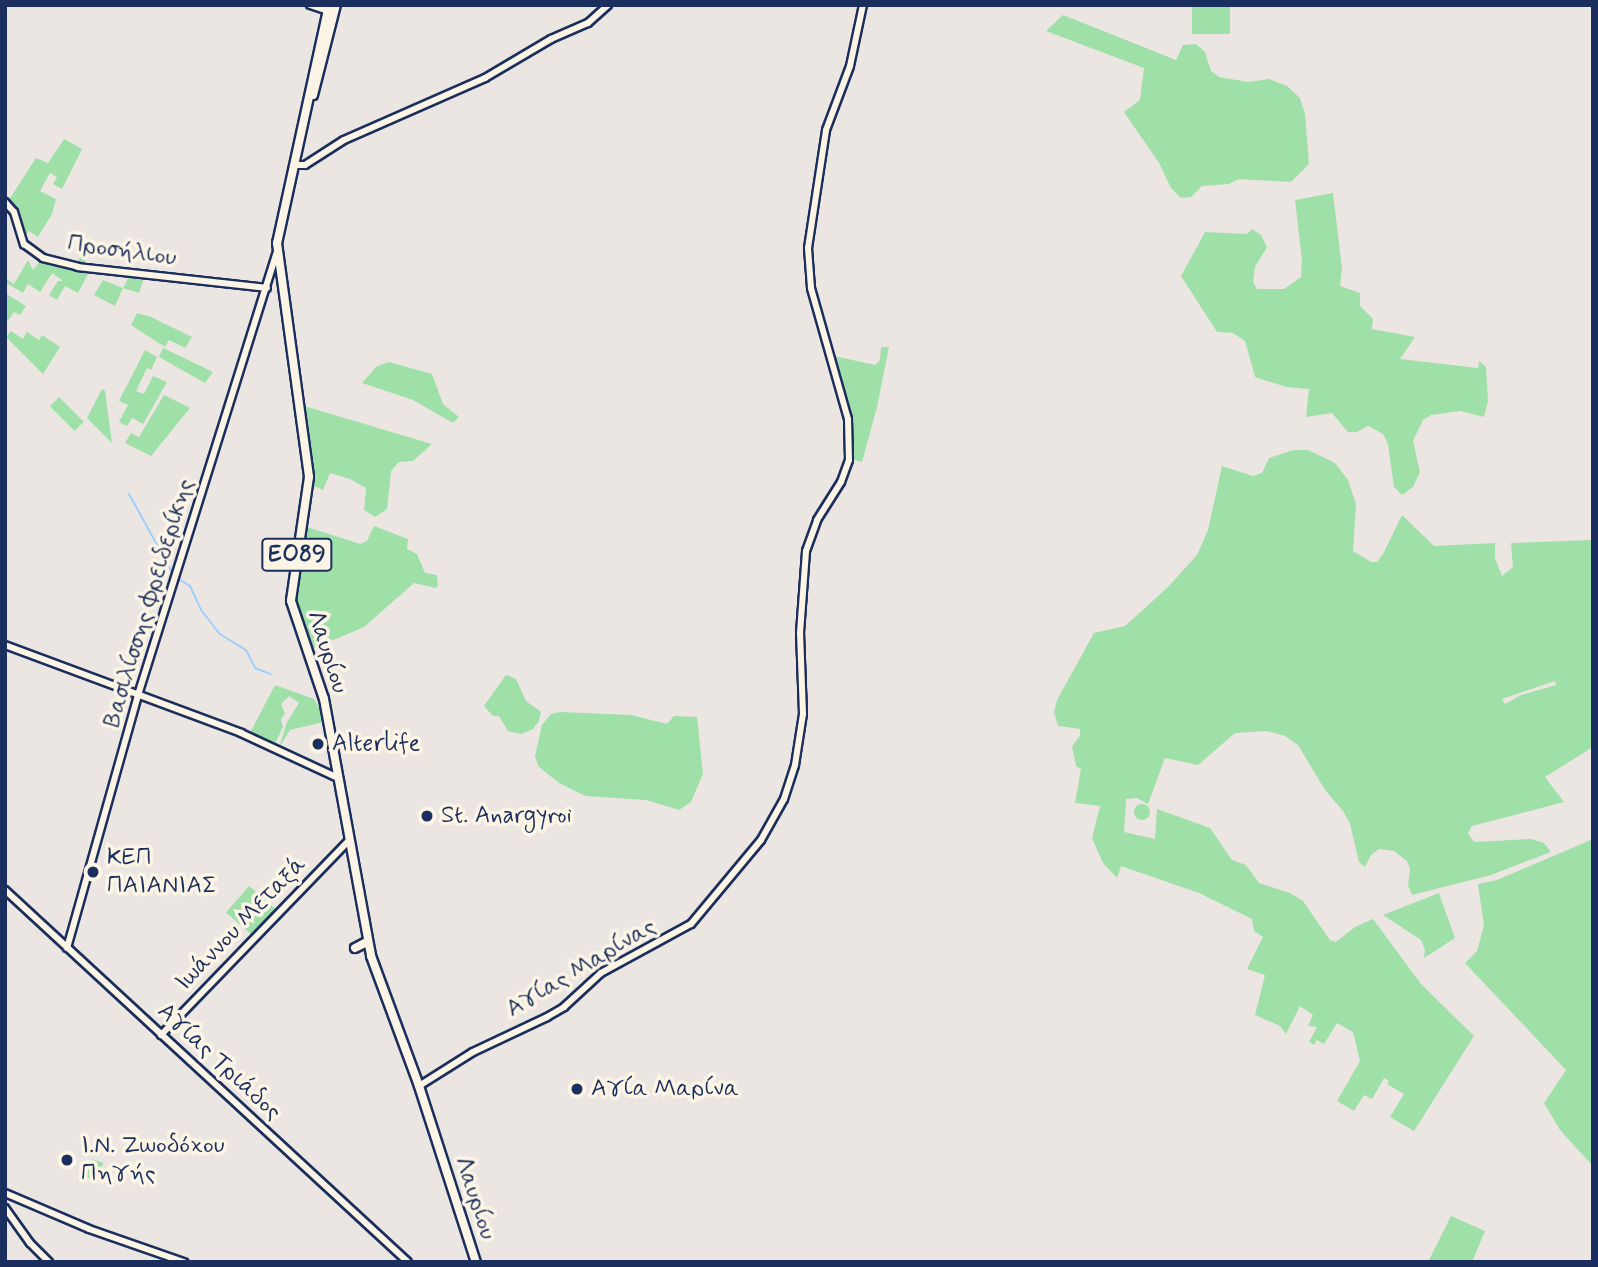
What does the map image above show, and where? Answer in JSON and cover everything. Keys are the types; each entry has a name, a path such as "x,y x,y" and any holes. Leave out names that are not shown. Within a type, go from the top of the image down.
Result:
{"main road":[{"name":"Λαυρίου","path":"331,8 294,164 277,252 310,477 290,598 322,690 367,942 419,1086 475,1258"},
{"path":"355,948 367,942"}],"street":[{"path":"310,5 331,8"},
{"path":"294,164 305,165 344,140 497,72 551,39 593,20 608,5"},
{"name":"Αγίας Μαρίνας","path":"419,1086 473,1052 564,1007 601,973 691,924 761,840 788,788 803,713 800,633 804,559 817,520 841,482 849,460 848,419 811,288 808,265 809,229 826,130 850,66 863,5"},
{"name":"Προσήλιου","path":"5,202 18,222 24,244 43,258 85,268 268,286"},
{"name":"Βασιλίσσης Φρειδερίκης","path":"67,948 138,695 277,252"},
{"path":"268,286 281,278"},
{"path":"5,645 241,733 338,778"},
{"name":"Ιωάννου Μεταξά","path":"161,1035 349,840"},
{"name":"Αγίας Τριάδος","path":"5,890 408,1262"},
{"path":"5,1193 89,1229 184,1262"},
{"path":"6,1214 38,1253 49,1262"},
{"path":"466,1262 475,1258"}],"green space":[{"path":"1192,5 1230,5 1230,34 1192,34"},
{"path":"1063,15 1176,60 1183,45 1196,44 1205,52 1211,71 1219,77 1248,82 1269,79 1287,86 1300,98 1305,114 1309,164 1291,182 1239,179 1229,184 1202,186 1191,197 1181,198 1171,188 1159,163 1124,112 1140,100 1144,68 1046,31"},
{"path":"64,139 82,149 62,189 53,184 57,177 50,173 40,191 56,199 52,214 38,237 29,231 24,237 18,214 9,200 36,158 48,163"},
{"path":"1333,193 1342,268 1340,286 1360,293 1360,306 1373,319 1372,329 1415,337 1400,359 1478,368 1479,361 1486,367 1488,401 1484,417 1460,411 1431,415 1423,420 1413,441 1420,472 1413,487 1402,495 1394,487 1388,444 1383,434 1368,426 1357,432 1348,432 1332,413 1306,417 1309,389 1286,387 1255,377 1245,341 1233,333 1217,332 1181,276 1205,232 1247,234 1252,229 1261,235 1267,247 1255,267 1253,282 1257,289 1284,289 1301,277 1302,260 1295,200"},
{"path":"89,239 93,241 82,268 90,270 78,293 65,286 57,300 49,295 58,281 63,281 52,273 40,292 28,284 23,293 8,284 5,289 5,278 14,284 28,260 33,270 41,260 75,268"},
{"path":"130,275 144,278 139,293 123,288"},
{"path":"103,280 123,288 115,306 94,295"},
{"path":"5,293 26,306 20,315 14,312 8,321 5,319"},
{"path":"137,313 192,337 185,348 169,340 165,347 131,325"},
{"path":"11,331 23,339 27,332 39,340 42,335 60,347 43,374 6,337"},
{"path":"881,347 889,347 862,462 851,459 850,421 834,356 875,365 880,360"},
{"path":"163,348 213,372 205,383 159,357"},
{"path":"145,350 157,357 151,370 147,368 136,391 144,394 153,376 167,382 143,424 132,418 127,426 119,422 128,405 119,401"},
{"path":"389,362 432,374 443,404 459,417 453,423 413,400 362,383 377,366"},
{"path":"102,389 105,391 112,443 87,418"},
{"path":"164,395 190,408 151,456 125,443 131,433 139,437"},
{"path":"59,397 84,422 75,431 50,406"},
{"path":"301,407 432,444 413,461 399,462 391,471 387,509 375,517 364,510 366,488 350,479 330,473 323,490 311,485"},
{"path":"1293,450 1308,450 1335,463 1348,480 1356,504 1353,551 1371,562 1377,562 1383,554 1402,515 1434,546 1495,543 1495,558 1502,576 1513,567 1511,543 1593,540 1593,747 1545,777 1564,802 1472,826 1468,833 1474,842 1531,839 1544,843 1551,852 1491,875 1412,895 1408,886 1410,869 1407,861 1394,851 1379,849 1371,855 1365,867 1359,862 1350,824 1325,790 1298,745 1285,736 1266,731 1235,733 1198,765 1165,758 1148,804 1137,798 1126,799 1124,832 1155,839 1157,809 1210,828 1232,860 1246,865 1259,883 1290,893 1303,901 1330,940 1336,942 1355,927 1373,919 1421,984 1474,1036 1414,1131 1390,1117 1404,1094 1387,1084 1389,1081 1384,1078 1372,1099 1364,1095 1354,1111 1337,1101 1360,1061 1353,1032 1337,1023 1324,1044 1317,1040 1314,1045 1309,1042 1317,1027 1308,1026 1313,1015 1300,1006 1286,1034 1280,1026 1255,1015 1265,975 1247,969 1263,937 1254,931 1252,919 1199,893 1121,866 1117,878 1103,863 1092,838 1100,806 1075,803 1081,769 1076,766 1072,746 1080,736 1080,729 1058,726 1054,712 1057,700 1094,633 1125,626 1167,588 1197,555 1208,530 1222,466 1253,476 1262,473 1269,458","holes":["1555,681 1556,685 1521,695 1505,704 1502,699"]},
{"path":"304,526 360,544 367,541 374,526 408,539 407,549 417,554 425,573 437,575 438,585 436,588 414,583 364,627 312,649 294,590"},
{"path":"506,675 516,679 526,701 541,712 533,729 521,734 508,731 499,716 493,716 484,706"},
{"path":"275,685 314,699 323,714 323,722 290,730 279,748 287,722 299,703 289,696 281,704 285,714 281,719 283,727 275,744 250,733"},
{"path":"560,712 631,715 667,724 674,716 697,717 703,774 691,802 679,810 646,800 585,796 559,783 538,766 535,756 542,725 551,714"},
{"path":"1139,804 1145,804 1150,812 1148,818 1139,820 1134,815 1134,809"},
{"path":"1593,839 1593,1166 1560,1130 1544,1103 1566,1070 1465,963 1477,951 1484,926 1478,884 1497,880"},
{"path":"249,886 277,910 254,937 226,912"},
{"path":"1439,893 1455,938 1424,958 1425,950 1421,940 1383,915"},
{"path":"92,1159 103,1163 97,1181 86,1177"},
{"path":"1451,1216 1485,1231 1472,1262 1428,1262"}],"waterway":[{"path":"129,494 172,572"},
{"path":"180,580 190,586 201,610 220,634 246,650 255,668 271,674"}],"place":[{"name":"Alterlife","path":"318,744"},
{"name":"St. Anargyroi","path":"427,816"},
{"name":"ΚΕΠ ΠΑΙΑΝΙΑΣ","path":"93,872"},
{"name":"Αγία Μαρίνα","path":"577,1089"},
{"name":"Ι.Ν. Ζωοδόχου Πηγής","path":"67,1160"}]}
